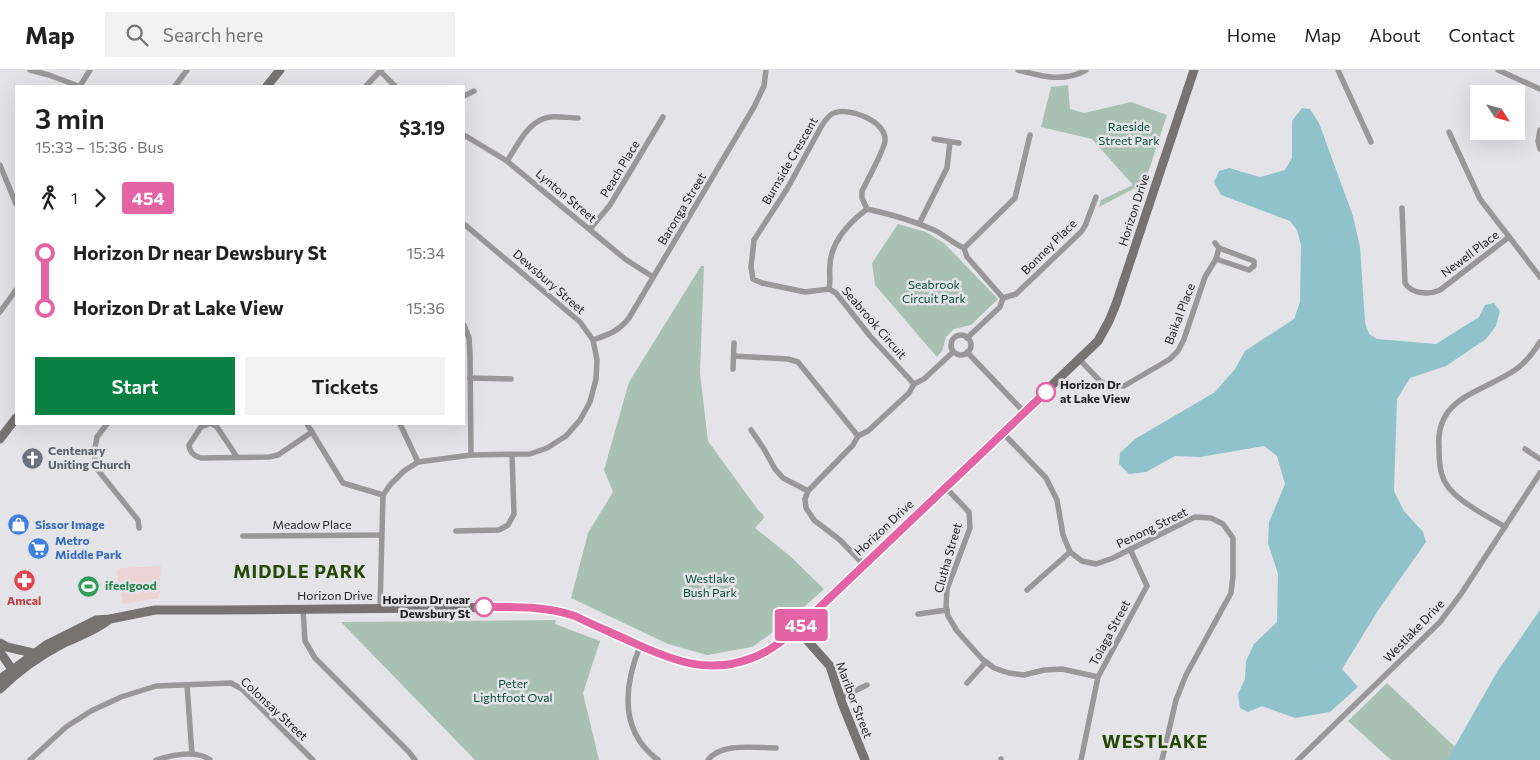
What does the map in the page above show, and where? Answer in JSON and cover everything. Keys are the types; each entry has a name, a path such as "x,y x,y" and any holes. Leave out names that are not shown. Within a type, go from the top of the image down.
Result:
{"street":[{"path":"30,70 76,85"},
{"path":"80,85 90,70"},
{"path":"176,85 187,70"},
{"path":"268,85 280,70"},
{"name":"Baronga Street","path":"593,340 613,333 623,326 754,107 764,86 766,70"},
{"path":"1018,70 1043,76 1063,78 1086,70"},
{"name":"Horizon Drive","path":"0,689 7,674 33,653 74,630 96,620 155,610 518,607 546,609 575,616 640,646 688,664 700,666 725,665 754,658 797,629 1025,413 1098,341 1109,321 1194,70"},
{"path":"1338,70 1371,142"},
{"path":"1498,70 1540,89"},
{"path":"367,85 381,71 395,85"},
{"path":"465,95 474,90"},
{"name":"Burnside Crescent","path":"829,289 805,292 762,283 753,279 751,268 754,240 787,189 821,127 833,113 843,112 869,119 878,124 884,134 885,143 862,191 862,198 868,210"},
{"path":"506,161 529,128 537,120 551,117 578,118"},
{"name":"Peach Place","path":"590,229 610,205 663,117"},
{"path":"1540,130 1538,141 1540,149"},
{"path":"1449,132 1480,199 1540,277"},
{"path":"964,248 1015,198 1030,135"},
{"name":"Lynton Street","path":"465,136 506,161 625,258 653,277"},
{"path":"934,139 959,143"},
{"path":"919,224 947,168 950,142"},
{"path":"0,165 15,202"},
{"name":"Bonney Place","path":"1003,298 1016,294 1081,232 1096,197"},
{"name":"Newell Place","path":"1402,208 1405,283 1414,292 1434,292 1440,290 1509,237"},
{"path":"868,210 919,224 936,231 964,248 967,258 1003,298 1000,306 968,338"},
{"name":"Seabrook Circuit","path":"868,210 846,229 835,246 830,262 829,289 836,293 870,336 914,384"},
{"name":"Dewsbury Street","path":"418,462 471,455 530,454 547,448 566,436 580,420 590,402 596,379 597,360 593,340 580,322 465,225"},
{"name":"Baikal Place","path":"1080,360 1100,381 1110,386 1124,386 1170,359 1178,350 1184,338 1205,277 1216,259 1217,246 1249,258 1254,261 1254,266 1249,270 1216,259"},
{"path":"0,312 15,291"},
{"path":"465,328 469,338 471,455"},
{"path":"953,352 951,345 954,338 961,336 968,338"},
{"path":"953,352 960,355 967,352 970,347 968,338"},
{"path":"1505,527 1454,493 1444,481 1440,467 1439,431 1445,416 1456,403 1514,371 1531,356 1540,342"},
{"path":"733,369 734,343"},
{"path":"864,564 835,536 814,520 806,508 805,499 808,491 854,444 858,436 868,431 909,393 914,384 924,379 953,352"},
{"path":"967,352 1025,413"},
{"path":"734,356 788,359 798,362 858,436"},
{"path":"470,378 511,379"},
{"path":"0,439 15,419"},
{"path":"106,425 98,437 94,453 97,469 138,520 140,528"},
{"path":"207,425 201,427 189,445 190,451 195,456 201,458 278,455 312,432"},
{"path":"212,425 216,427 237,456"},
{"path":"308,425 343,483 383,495"},
{"path":"380,608 383,495 404,471 418,462 400,425"},
{"path":"751,430 764,449 774,469 783,478 808,491"},
{"path":"1003,433 1046,478 1051,486 1057,500 1063,535 1070,552 1027,590"},
{"path":"1525,449 1540,459"},
{"path":"456,531 499,530 508,525 514,514 512,455"},
{"name":"Westlake Drive","path":"1298,760 1440,622 1461,594 1540,473"},
{"name":"Clutha Street","path":"946,488 969,512 970,528 947,589 948,616 957,631 986,662 994,668 1009,674 1024,675 1044,670 1062,669 1098,677"},
{"name":"Penong Street","path":"1070,552 1082,561 1096,564 1195,517 1211,518 1223,524 1233,538 1233,576 1230,593 1186,675 1176,700 1162,760"},
{"name":"Meadow Place","path":"243,536 381,535"},
{"name":"Tolaga Street","path":"1081,760 1098,677 1147,586 1130,549"},
{"path":"303,609 305,641 315,658 415,760"},
{"path":"918,614 947,610"},
{"name":"Horizon Drive","path":"7,674 52,650 98,629 110,619"},
{"name":"Maribor Street","path":"797,629 830,666 840,698 865,760"},
{"path":"0,643 7,647 33,653"},
{"path":"640,646 627,690 629,714 638,740 658,760"},
{"path":"0,652 7,674"},
{"path":"967,683 986,662"},
{"name":"Colonsay Street","path":"30,760 66,727 91,711 121,697 156,686 231,683 242,689 313,760"},
{"path":"187,685 192,754"},
{"path":"840,698 867,685"},
{"path":"708,760 712,754 730,748 776,748"},
{"path":"156,760 192,754 206,757 210,760"}],"shaded area":[{"path":"161,566 159,598 123,604 116,571 120,568"}],"green space":[{"name":"Raeside Street Park","path":"1068,85 1070,109 1084,113 1131,102 1167,115 1141,194 1135,188 1099,207 1101,200 1133,185 1092,139 1041,127 1051,87"},
{"name":"Seabrook Circuit Park","path":"898,224 926,232 944,243 998,299 971,325 954,329 946,337 942,351 937,357 875,285 872,263"},
{"name":"Westlake Bush Park","path":"701,266 704,266 700,373 708,441 758,510 763,514 764,518 755,528 790,556 824,589 786,623 752,647 707,655 668,644 571,598 588,533 613,492 604,470 629,382"},
{"name":"Peter Lightfoot Oval","path":"556,620 555,624 600,641 583,693 599,760 475,760 341,622"},
{"path":"1387,683 1455,747 1447,760 1391,760 1348,721"}],"water":[{"path":"1302,108 1310,109 1319,123 1353,216 1360,247 1365,322 1369,334 1377,339 1436,344 1479,317 1485,305 1494,303 1500,311 1496,326 1486,339 1446,366 1410,378 1397,399 1394,491 1404,511 1423,532 1426,542 1379,609 1342,669 1358,687 1330,712 1295,718 1262,706 1248,712 1240,708 1238,694 1245,679 1246,661 1254,644 1277,622 1278,574 1268,543 1269,522 1285,484 1277,456 1264,446 1200,457 1175,456 1146,472 1129,474 1119,464 1120,453 1135,439 1215,392 1235,369 1245,351 1294,319 1300,302 1301,245 1297,230 1290,221 1221,195 1214,182 1219,171 1229,168 1260,177 1285,170 1292,158 1292,121"},
{"path":"1540,610 1540,760 1447,760 1497,672"}],"bus line":[{"name":"454","path":"484,607 532,607 575,616 640,646 688,664 700,666 725,665 754,658 782,642 797,629 1046,392"}],"place":[{"name":"Horizon Dr at Lake View","path":"1046,392"},
{"name":"Centenary Uniting Church","path":"32,458"},
{"name":"Sissor Image","path":"19,525"},
{"name":"Metro Middle Park","path":"39,548"},
{"name":"Amcal","path":"24,580"},
{"name":"ifeelgood","path":"89,586"},
{"name":"Horizon Dr near Dewsbury St","path":"484,607"}],"district":[{"name":"MIDDLE PARK","path":"300,572"},
{"name":"WESTLAKE","path":"1155,742"}]}
